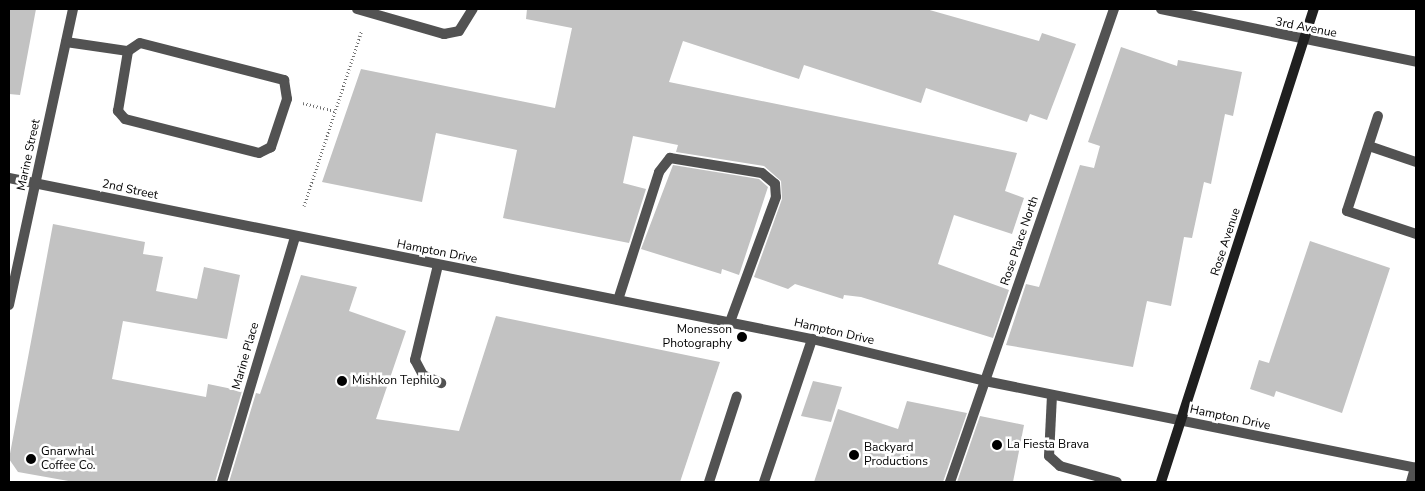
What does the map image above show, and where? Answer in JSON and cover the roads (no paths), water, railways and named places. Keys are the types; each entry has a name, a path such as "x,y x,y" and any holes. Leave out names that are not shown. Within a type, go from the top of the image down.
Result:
{"street":[{"name":"Marine Street","path":"9,306 73,9"},
{"path":"357,9 370,10 444,34 459,31 473,9"},
{"name":"Rose Place North","path":"950,482 1114,9"},
{"name":"3rd Avenue","path":"1161,9 1304,42 1416,62"},
{"name":"Rose Avenue","path":"1161,482 1314,9"},
{"path":"66,42 128,51 140,42 284,80 287,99 271,148 259,153 125,119 118,111 128,51"},
{"path":"1378,116 1347,211 1416,234"},
{"path":"1368,146 1416,162"},
{"path":"618,300 659,172 670,158 762,173 775,184 776,198 730,322"},
{"name":"2nd Street","path":"9,178 245,228"},
{"name":"Hampton Drive","path":"245,228 730,322 812,339 985,381 1416,468"},
{"name":"Marine Place","path":"222,482 295,237"},
{"path":"438,265 414,360 423,375 441,383"},
{"path":"764,482 812,339"},
{"path":"1052,394 1049,456 1060,466 1116,482"},
{"path":"708,482 737,396"},
{"path":"1411,482 1416,468"}],"place":[{"name":"Monesson Photography","path":"742,337"},
{"name":"Mishkon Tephilo","path":"342,381"},
{"name":"La Fiesta Brava","path":"997,445"},
{"name":"Backyard Productions","path":"854,455"},
{"name":"Gnarwhal Coffee Co.","path":"31,459"}]}
